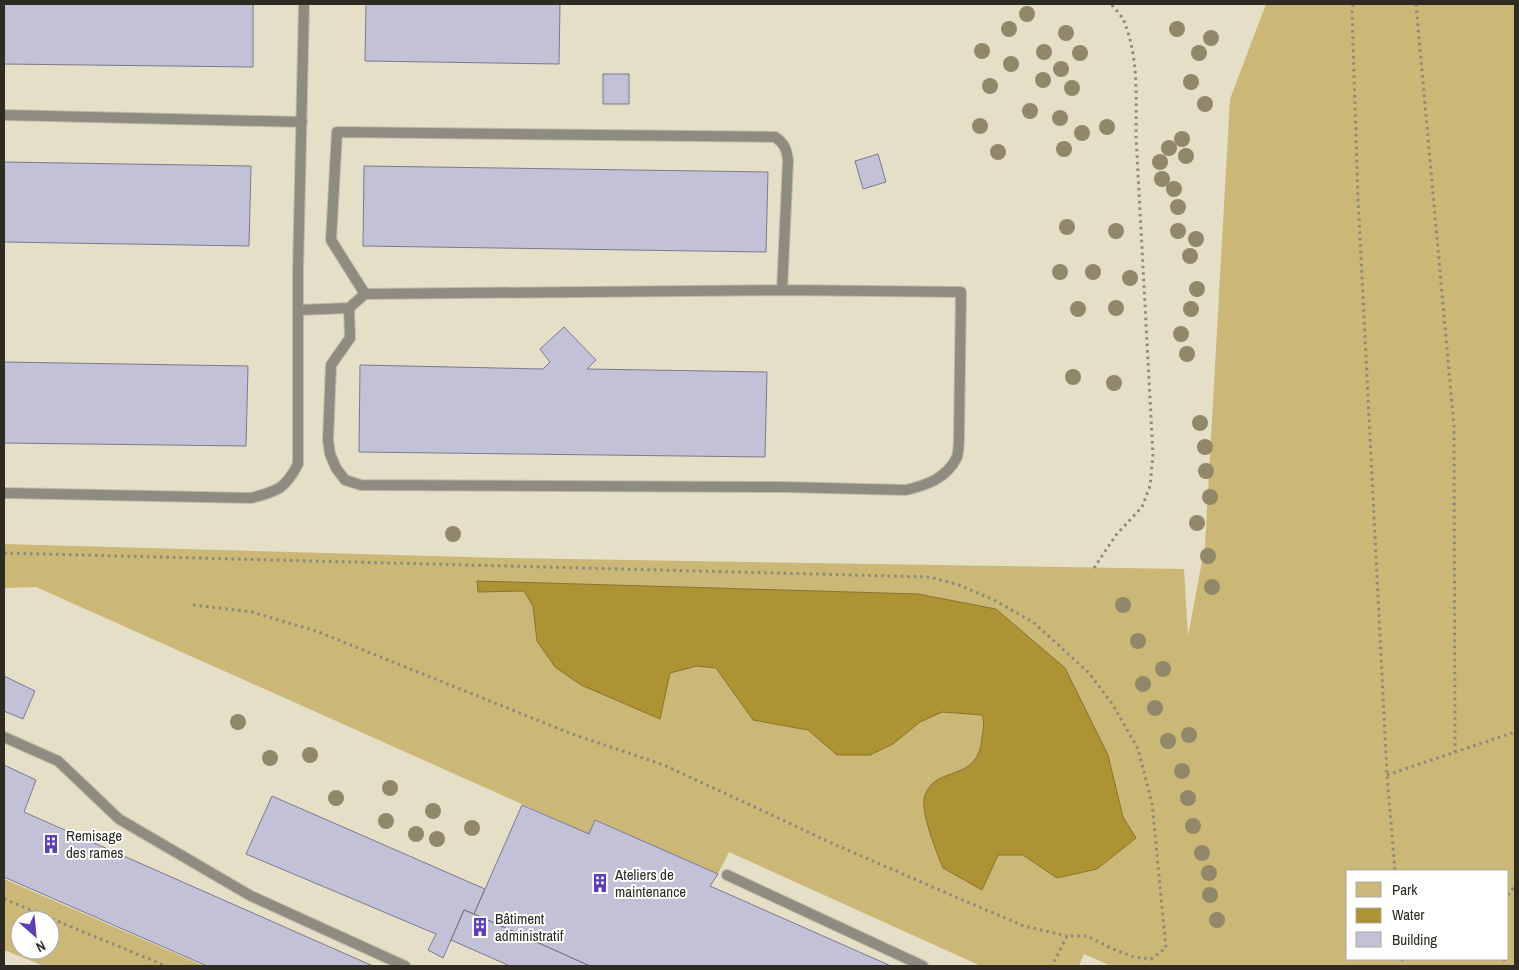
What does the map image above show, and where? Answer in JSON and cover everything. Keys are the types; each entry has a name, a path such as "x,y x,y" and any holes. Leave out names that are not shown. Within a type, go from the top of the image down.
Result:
{"lane":[{"path":"4,493 252,498 275,492 290,478 298,464 304,4"},
{"path":"4,115 302,122"},
{"path":"365,294 331,240 337,132 774,137 783,142 787,151 788,161 782,290"},
{"path":"299,310 349,308 365,294 782,290 961,292 957,456 943,475 926,486 906,490 782,487 361,486 345,480 336,468 330,454 328,440 331,365 350,338 349,308"},
{"path":"4,737 58,761 119,819 251,896 405,966"},
{"path":"727,875 924,966"}],"path":[{"path":"1094,568 1116,535 1142,507 1150,486 1153,455 1136,136 1136,83 1132,45 1122,18 1111,4"},
{"path":"1353,4 1358,188 1387,775 1395,870"},
{"path":"1416,4 1454,427 1455,752"},
{"path":"4,553 930,577 959,585 994,600 1033,622 1088,673 1113,705 1138,749 1152,804 1166,948 1151,959 1134,957 1087,936 1067,936 1024,926 827,841 664,765 572,734 316,631 252,612 193,605"},
{"path":"1387,775 1515,732"},
{"path":"4,899 166,966"},
{"path":"1052,966 1067,936"}],"green space":[{"path":"1266,4 1515,4 1515,966 1111,966 1084,954 1079,966 981,966 729,852 718,874 596,820 589,834 36,587 4,588 4,544 503,558 1184,569 1188,636 1205,545 1230,99"},
{"path":"4,879 204,966 44,966 29,960 60,960 60,910 10,910 10,952 4,950"}],"water":[{"path":"477,581 918,594 996,609 1065,668 1108,755 1123,817 1136,838 1097,869 1057,878 1023,855 998,855 982,890 943,868 926,821 924,802 925,795 930,786 938,779 966,768 973,762 979,752 982,737 984,723 982,715 942,712 920,722 893,744 870,755 837,755 808,730 753,720 716,668 697,666 670,673 660,719 581,685 555,667 537,641 533,606 524,591 478,592"}],"building":[{"path":"4,4 253,4 253,67 4,64"},
{"path":"366,4 560,4 559,64 365,61"},
{"path":"603,74 629,74 629,104 603,104"},
{"path":"878,154 886,182 863,189 855,161"},
{"path":"4,162 251,166 249,246 4,242"},
{"path":"364,166 768,172 766,252 363,246"},
{"path":"564,327 596,360 587,369 767,372 765,457 359,452 360,365 543,369 550,362 540,349"},
{"path":"4,362 248,366 246,446 4,443"},
{"path":"4,676 35,691 23,719 4,711"},
{"name":"Remisage des rames","path":"4,765 36,780 24,812 373,966 207,966 4,877"},
{"path":"272,796 485,889 474,914 464,910 443,958 428,950 436,934 246,854"},
{"name":"Ateliers de maintenance","path":"522,805 589,834 595,820 718,874 710,886 891,966 590,966 474,914"},
{"name":"Bâtiment administratif","path":"464,910 590,966 510,966 451,940"}],"place":[{"name":"Remisage des rames","path":"51,844"},
{"name":"Ateliers de maintenance","path":"600,883"},
{"name":"Bâtiment administratif","path":"480,927"}]}
